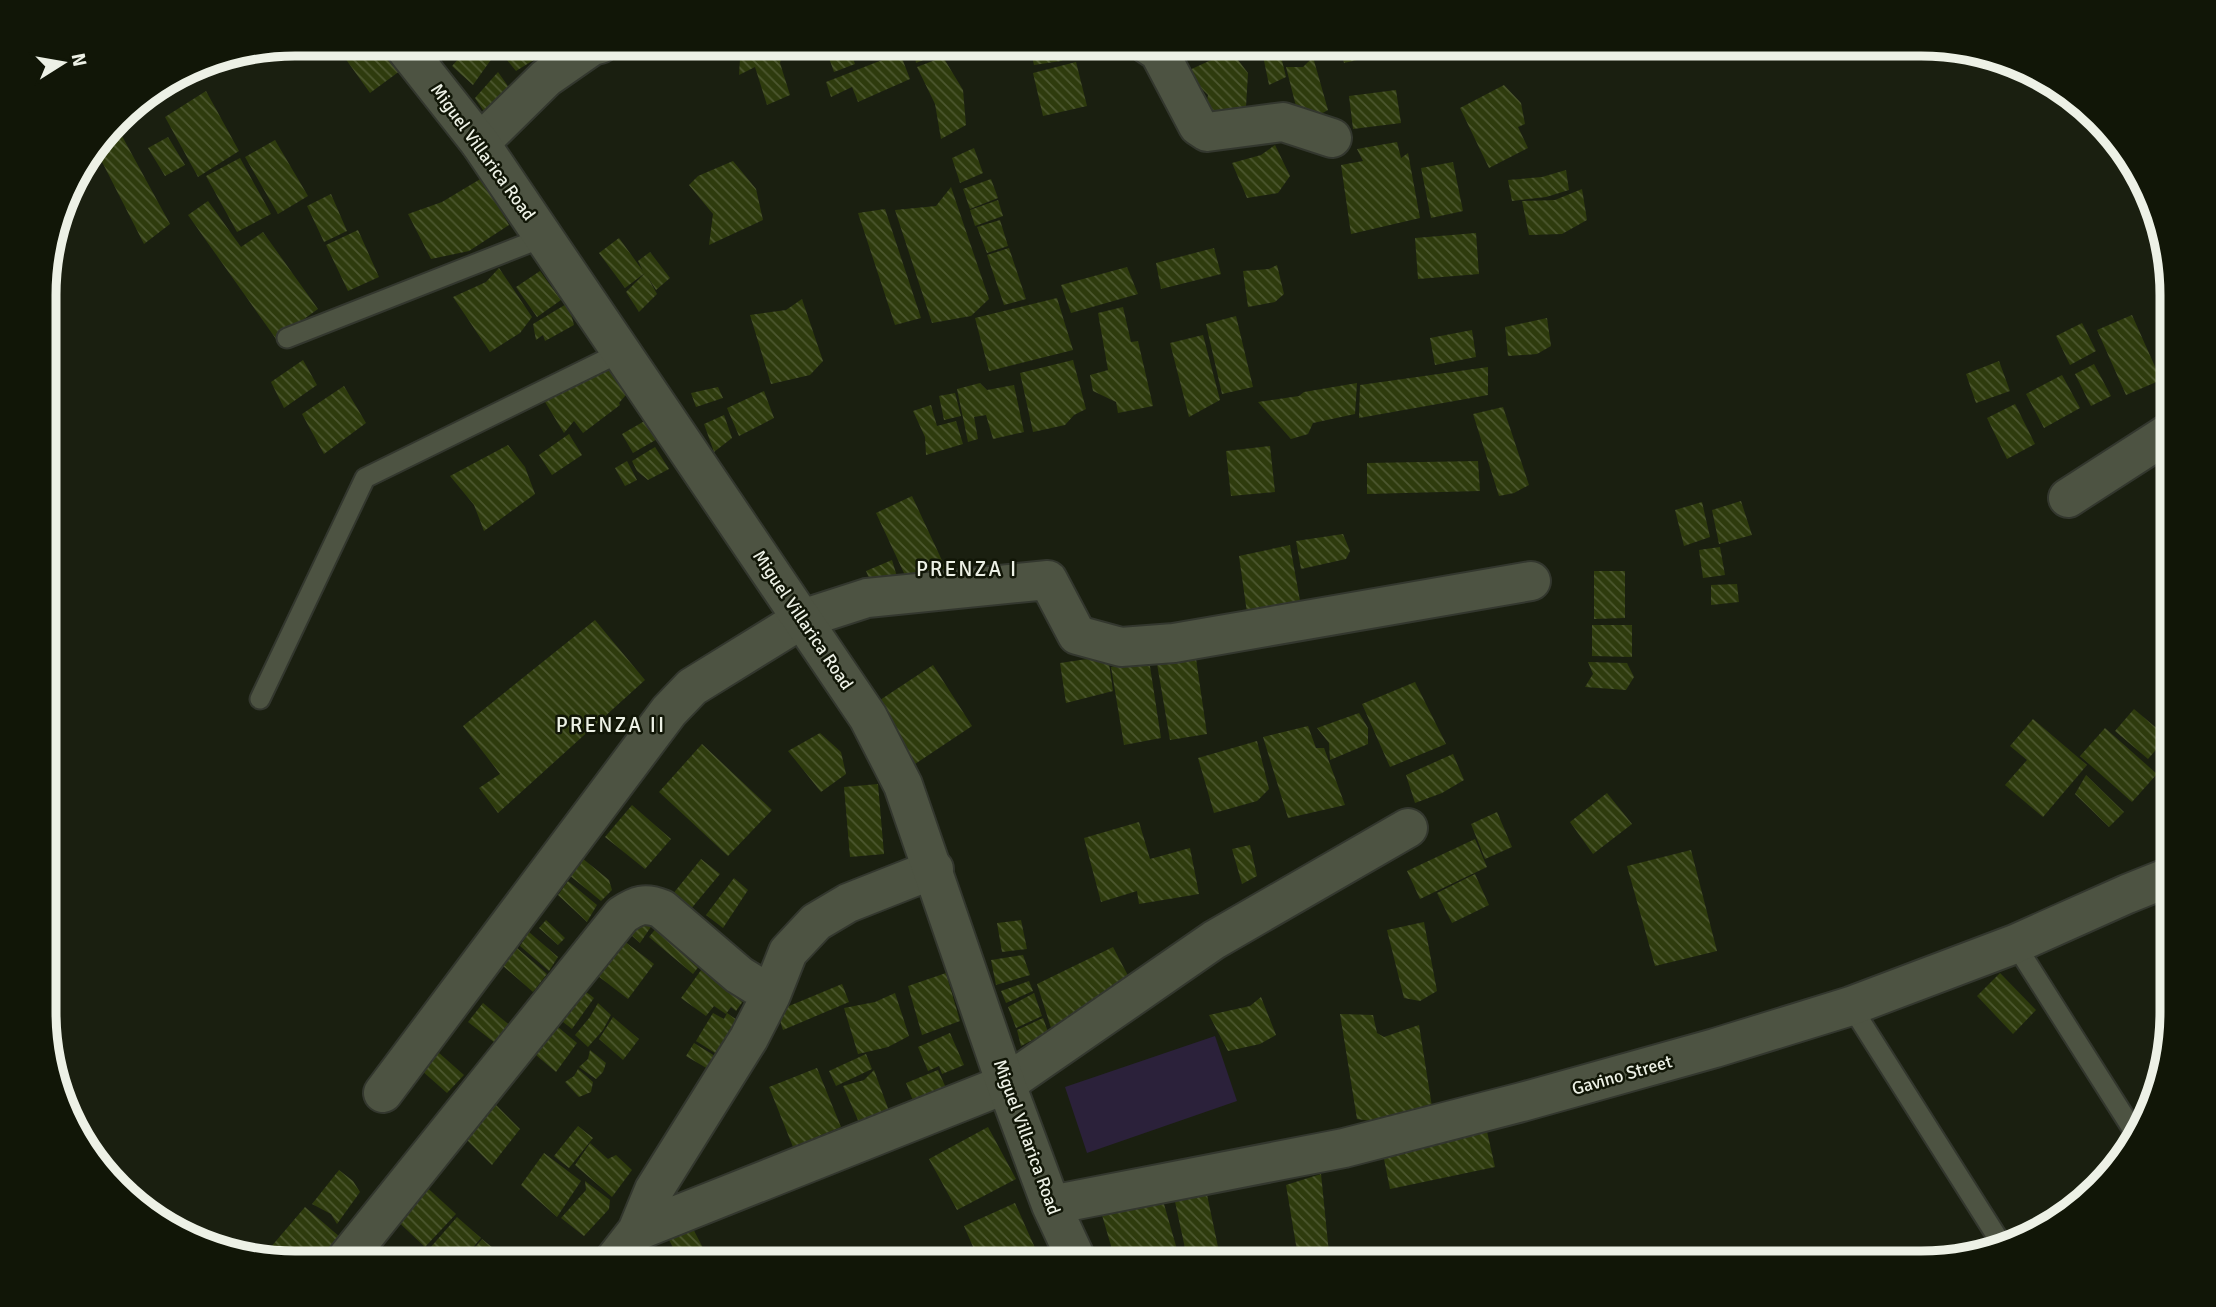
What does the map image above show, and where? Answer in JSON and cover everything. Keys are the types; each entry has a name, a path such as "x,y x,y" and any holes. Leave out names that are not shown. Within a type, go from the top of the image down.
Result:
{"street":[{"path":"1161,56 1198,126 1207,132 1283,121 1332,138"},
{"name":"Miguel Villarica Road","path":"411,57 480,143 868,717 903,785 1006,1084 1051,1205 1072,1251"},
{"path":"480,143 545,78 576,57"},
{"path":"2068,499 2159,440"},
{"path":"383,1093 669,711 692,687 802,619 867,598 1048,580 1077,635 1121,647 1174,643 1531,581"},
{"path":"637,1231 1006,1084 1214,940 1408,828"},
{"path":"622,1251 637,1231 654,1190 743,1048 771,995 788,952 816,922 848,903 934,869"},
{"name":"Gavino Street","path":"1051,1205 1344,1148 1702,1052 1851,1006 2015,944 2159,881"},
{"path":"353,1251 622,915 636,906 649,904 662,909 739,975 771,995"}],"lane":[{"path":"287,338 544,237"},
{"path":"260,699 365,478 621,352"},
{"path":"2015,944 2131,1126"},
{"path":"1851,1006 1998,1238"}],"shaded area":[{"path":"1215,1036 1237,1101 1087,1153 1065,1087"}],"building":[{"path":"1219,56 1235,56 1248,73 1246,107 1203,123 1208,95 1185,72"},
{"path":"1263,56 1281,56 1286,77 1269,85"},
{"path":"1343,56 1366,56 1366,58 1344,63"},
{"path":"344,57 401,57 408,65 370,93"},
{"path":"460,57 493,57 473,85 452,66"},
{"path":"504,57 538,57 537,58 516,71"},
{"path":"738,57 782,57 780,63 790,95 767,105 755,67 739,75"},
{"path":"829,57 852,57 855,64 834,72"},
{"path":"891,57 901,57 910,79 858,102 852,87 831,97 826,82"},
{"path":"915,57 932,57 916,63"},
{"path":"943,57 963,90 966,125 941,139 935,104 917,67"},
{"path":"1032,57 1070,57 1061,61 1034,65"},
{"path":"1313,57 1328,110 1312,119 1299,118 1286,67 1303,67"},
{"path":"1076,62 1087,106 1043,116 1033,73"},
{"path":"498,72 510,89 487,116 475,98"},
{"path":"1504,85 1521,103 1525,124 1518,127 1528,148 1489,168 1460,108"},
{"path":"1396,90 1401,123 1353,129 1349,96"},
{"path":"206,91 239,151 198,177 165,117"},
{"path":"122,136 170,224 144,244 100,157 110,144"},
{"path":"168,137 185,165 165,176 148,148"},
{"path":"275,140 308,196 278,214 245,157"},
{"path":"1397,142 1401,158 1408,153 1420,218 1351,234 1341,165 1363,161 1357,149"},
{"path":"1275,145 1290,176 1278,193 1247,198 1232,163 1261,155"},
{"path":"974,148 983,173 960,183 952,158"},
{"path":"240,158 271,214 237,232 206,176"},
{"path":"733,161 756,189 763,220 709,245 713,214 689,185 698,176"},
{"path":"1453,162 1463,211 1431,218 1421,168"},
{"path":"1566,170 1569,190 1546,197 1512,201 1508,180 1542,177"},
{"path":"482,178 509,225 469,251 431,259 408,214 442,202"},
{"path":"991,179 998,198 970,209 963,189"},
{"path":"951,187 989,299 971,316 932,323 895,210 936,206"},
{"path":"1582,189 1587,220 1562,234 1529,235 1522,201 1555,200"},
{"path":"331,194 347,231 324,242 307,206"},
{"path":"998,200 1003,216 975,226 970,210"},
{"path":"208,201 241,247 263,232 318,309 276,339 188,215"},
{"path":"885,209 921,318 895,325 858,213"},
{"path":"1000,220 1008,246 987,253 977,227"},
{"path":"358,230 379,277 348,291 326,245"},
{"path":"1476,233 1479,274 1418,279 1415,238"},
{"path":"619,238 643,271 638,261 650,252 670,278 656,290 647,276 657,294 639,312 626,292 645,273 625,288 599,253"},
{"path":"1009,248 1026,299 1004,305 987,255"},
{"path":"1214,248 1221,274 1161,289 1156,263"},
{"path":"1277,265 1284,294 1275,302 1248,307 1243,271 1269,269"},
{"path":"1127,267 1138,294 1071,313 1061,285"},
{"path":"499,268 532,317 520,333 490,352 453,297 486,282"},
{"path":"540,271 561,300 537,317 516,287"},
{"path":"1057,298 1073,350 989,371 975,318"},
{"path":"802,299 823,361 810,375 771,384 750,315 786,310"},
{"path":"568,303 574,325 545,341 543,335 536,340 533,324"},
{"path":"1123,307 1131,342 1138,341 1153,406 1118,413 1116,402 1093,391 1090,375 1108,370 1098,313"},
{"path":"2132,315 2159,381 2126,395 2097,330"},
{"path":"1236,316 1253,387 1222,394 1206,324"},
{"path":"1547,318 1551,346 1537,354 1508,356 1505,327"},
{"path":"2082,323 2096,351 2070,365 2056,336"},
{"path":"1472,330 1476,357 1435,365 1430,338"},
{"path":"1203,335 1220,400 1189,417 1170,343"},
{"path":"611,359 631,389 620,405 583,433 574,421 564,433 542,397"},
{"path":"303,360 317,385 284,408 271,382"},
{"path":"1073,360 1086,409 1074,415 1065,425 1033,432 1020,373"},
{"path":"1999,361 2010,391 1976,403 1966,374"},
{"path":"2094,364 2111,396 2091,406 2075,374"},
{"path":"1488,367 1488,395 1359,418 1360,385"},
{"path":"2062,375 2080,408 2044,428 2026,394"},
{"path":"980,383 987,390 1014,385 1024,432 993,439 986,415 974,417 978,439 968,442 957,389"},
{"path":"1357,383 1355,414 1313,423 1308,434 1291,439 1258,402 1299,396 1304,392"},
{"path":"344,386 366,423 324,454 302,414"},
{"path":"718,387 723,398 696,407 691,393"},
{"path":"764,391 774,418 739,436 727,408"},
{"path":"955,393 961,416 944,420 939,396"},
{"path":"2015,404 2035,444 2007,459 1987,418"},
{"path":"931,405 937,426 956,421 963,444 926,455 925,437 913,411"},
{"path":"1503,407 1529,485 1514,493 1499,496 1473,414"},
{"path":"724,415 732,438 714,452 704,424"},
{"path":"648,419 659,438 633,453 622,434"},
{"path":"569,434 582,455 552,475 539,455"},
{"path":"508,445 525,467 535,494 484,531 474,505 450,476"},
{"path":"1270,446 1275,492 1231,496 1226,451"},
{"path":"655,447 669,469 648,480 637,471 632,461"},
{"path":"627,461 637,480 625,486 615,468"},
{"path":"1478,461 1480,491 1367,494 1367,463"},
{"path":"912,496 946,569 910,586 876,513"},
{"path":"1741,501 1752,535 1719,544 1712,510"},
{"path":"1702,502 1710,537 1684,546 1675,510"},
{"path":"1343,534 1350,551 1346,559 1301,569 1296,541"},
{"path":"1290,545 1302,612 1248,620 1239,556"},
{"path":"1720,547 1725,575 1703,578 1699,550"},
{"path":"892,560 898,580 875,592 866,571"},
{"path":"1594,571 1625,571 1625,618 1594,619"},
{"path":"1737,584 1739,602 1711,605 1711,585"},
{"path":"595,620 645,680 498,813 479,788 500,774 463,726"},
{"path":"1592,625 1632,625 1632,657 1592,656"},
{"path":"1195,652 1207,734 1170,740 1156,658"},
{"path":"1108,656 1113,691 1066,703 1060,663"},
{"path":"1149,660 1161,738 1124,745 1111,667"},
{"path":"1588,662 1627,663 1634,677 1626,690 1585,687 1593,674"},
{"path":"933,665 972,726 915,764 877,702"},
{"path":"1415,682 1446,744 1390,767 1362,704"},
{"path":"2134,709 2159,730 2159,746 2148,759 2115,731"},
{"path":"1359,713 1368,728 1368,744 1330,760 1329,743 1317,728"},
{"path":"2033,719 2087,765 2043,817 2005,785 2027,760 2010,746"},
{"path":"1308,726 1316,748 1324,748 1345,805 1288,818 1263,737"},
{"path":"2105,728 2157,774 2132,802 2080,756"},
{"path":"820,733 841,752 846,774 821,792 788,751"},
{"path":"1257,741 1269,789 1257,801 1214,813 1198,758"},
{"path":"702,744 772,810 728,856 659,792"},
{"path":"1453,754 1464,780 1442,793 1415,803 1406,775"},
{"path":"2086,775 2124,812 2109,827 2075,794"},
{"path":"878,784 884,854 850,857 844,787"},
{"path":"1607,793 1632,824 1593,854 1570,822"},
{"path":"632,805 671,839 645,869 605,837"},
{"path":"1497,812 1512,847 1485,859 1471,824"},
{"path":"1139,822 1150,859 1190,848 1199,894 1139,904 1137,891 1101,902 1084,838"},
{"path":"1475,839 1487,867 1420,899 1407,871"},
{"path":"1250,845 1257,876 1242,884 1232,849"},
{"path":"1691,850 1717,951 1655,966 1627,866"},
{"path":"582,858 609,880 612,890 601,901 569,875 581,864"},
{"path":"701,859 720,874 690,910 672,895"},
{"path":"1475,874 1489,905 1452,923 1437,893"},
{"path":"734,878 748,890 723,928 706,915"},
{"path":"568,881 597,905 587,922 558,895"},
{"path":"659,915 640,943 622,927"},
{"path":"546,920 565,938 558,945 539,928"},
{"path":"1021,920 1027,949 1002,952 997,923"},
{"path":"662,921 706,957 693,974 649,937"},
{"path":"1424,922 1437,991 1420,1001 1404,998 1387,930"},
{"path":"529,932 558,957 549,971 520,946"},
{"path":"624,941 654,964 628,999 598,976"},
{"path":"1113,947 1135,989 1052,1031 1037,984"},
{"path":"517,948 547,974 533,992 503,966"},
{"path":"1023,955 1030,975 996,985 991,960"},
{"path":"704,966 746,997 736,1011 731,1007 726,1014 714,1006 706,1016 681,998"},
{"path":"946,973 960,1021 922,1035 908,986"},
{"path":"2000,973 2036,1010 2013,1034 1977,996"},
{"path":"1029,981 1033,991 1006,1003 1001,991"},
{"path":"576,984 594,998 572,1029 554,1015"},
{"path":"842,984 849,1002 783,1030 777,1011"},
{"path":"895,993 909,1036 888,1047 858,1054 844,1008 875,1002"},
{"path":"1034,993 1042,1016 1016,1028 1008,1007"},
{"path":"1261,997 1276,1035 1260,1044 1228,1051 1209,1015 1250,1006"},
{"path":"483,1003 513,1028 499,1046 468,1022"},
{"path":"598,1003 611,1015 603,1030 588,1047 575,1035"},
{"path":"713,1013 724,1019 727,1013 737,1020 715,1053 696,1041"},
{"path":"1340,1014 1373,1015 1377,1033 1384,1037 1419,1025 1433,1113 1392,1124 1357,1119"},
{"path":"545,1016 577,1043 556,1072 523,1044"},
{"path":"613,1017 639,1039 623,1060 599,1039"},
{"path":"1043,1018 1048,1032 1021,1046 1017,1030"},
{"path":"950,1033 964,1065 942,1074 939,1066 928,1071 918,1047"},
{"path":"694,1043 715,1056 708,1069 686,1056"},
{"path":"590,1050 606,1063 603,1072 596,1079 579,1067 588,1059"},
{"path":"438,1052 464,1075 447,1093 421,1070"},
{"path":"866,1054 872,1069 836,1086 829,1071"},
{"path":"817,1068 841,1127 793,1147 769,1087"},
{"path":"578,1069 593,1082 591,1092 579,1097 565,1082 574,1076"},
{"path":"874,1070 893,1122 864,1134 843,1086 864,1080"},
{"path":"938,1070 950,1097 917,1111 906,1083"},
{"path":"490,1099 520,1129 492,1165 461,1134"},
{"path":"578,1126 593,1138 569,1168 554,1156"},
{"path":"988,1127 1016,1179 957,1210 929,1159"},
{"path":"1486,1127 1495,1167 1390,1189 1382,1149"},
{"path":"590,1143 608,1159 616,1155 632,1170 612,1197 575,1165"},
{"path":"544,1153 581,1181 557,1217 521,1185"},
{"path":"339,1170 353,1181 360,1192 337,1224 331,1214 312,1204"},
{"path":"1321,1174 1329,1250 1297,1250 1286,1185"},
{"path":"585,1181 610,1200 609,1209 584,1236 561,1218 586,1190"},
{"path":"421,1182 456,1214 425,1247 391,1215"},
{"path":"1206,1190 1218,1247 1185,1250 1174,1197"},
{"path":"1162,1197 1177,1250 1112,1251 1102,1215"},
{"path":"1015,1203 1036,1250 975,1251 964,1226"},
{"path":"305,1207 340,1237 328,1251 270,1248"},
{"path":"457,1217 481,1238 470,1251 433,1251 430,1248"},
{"path":"691,1225 705,1251 675,1251 668,1238"},
{"path":"482,1239 497,1251 472,1251"}],"district":[{"name":"PRENZA I","path":"967,569"},
{"name":"PRENZA II","path":"611,725"}]}
